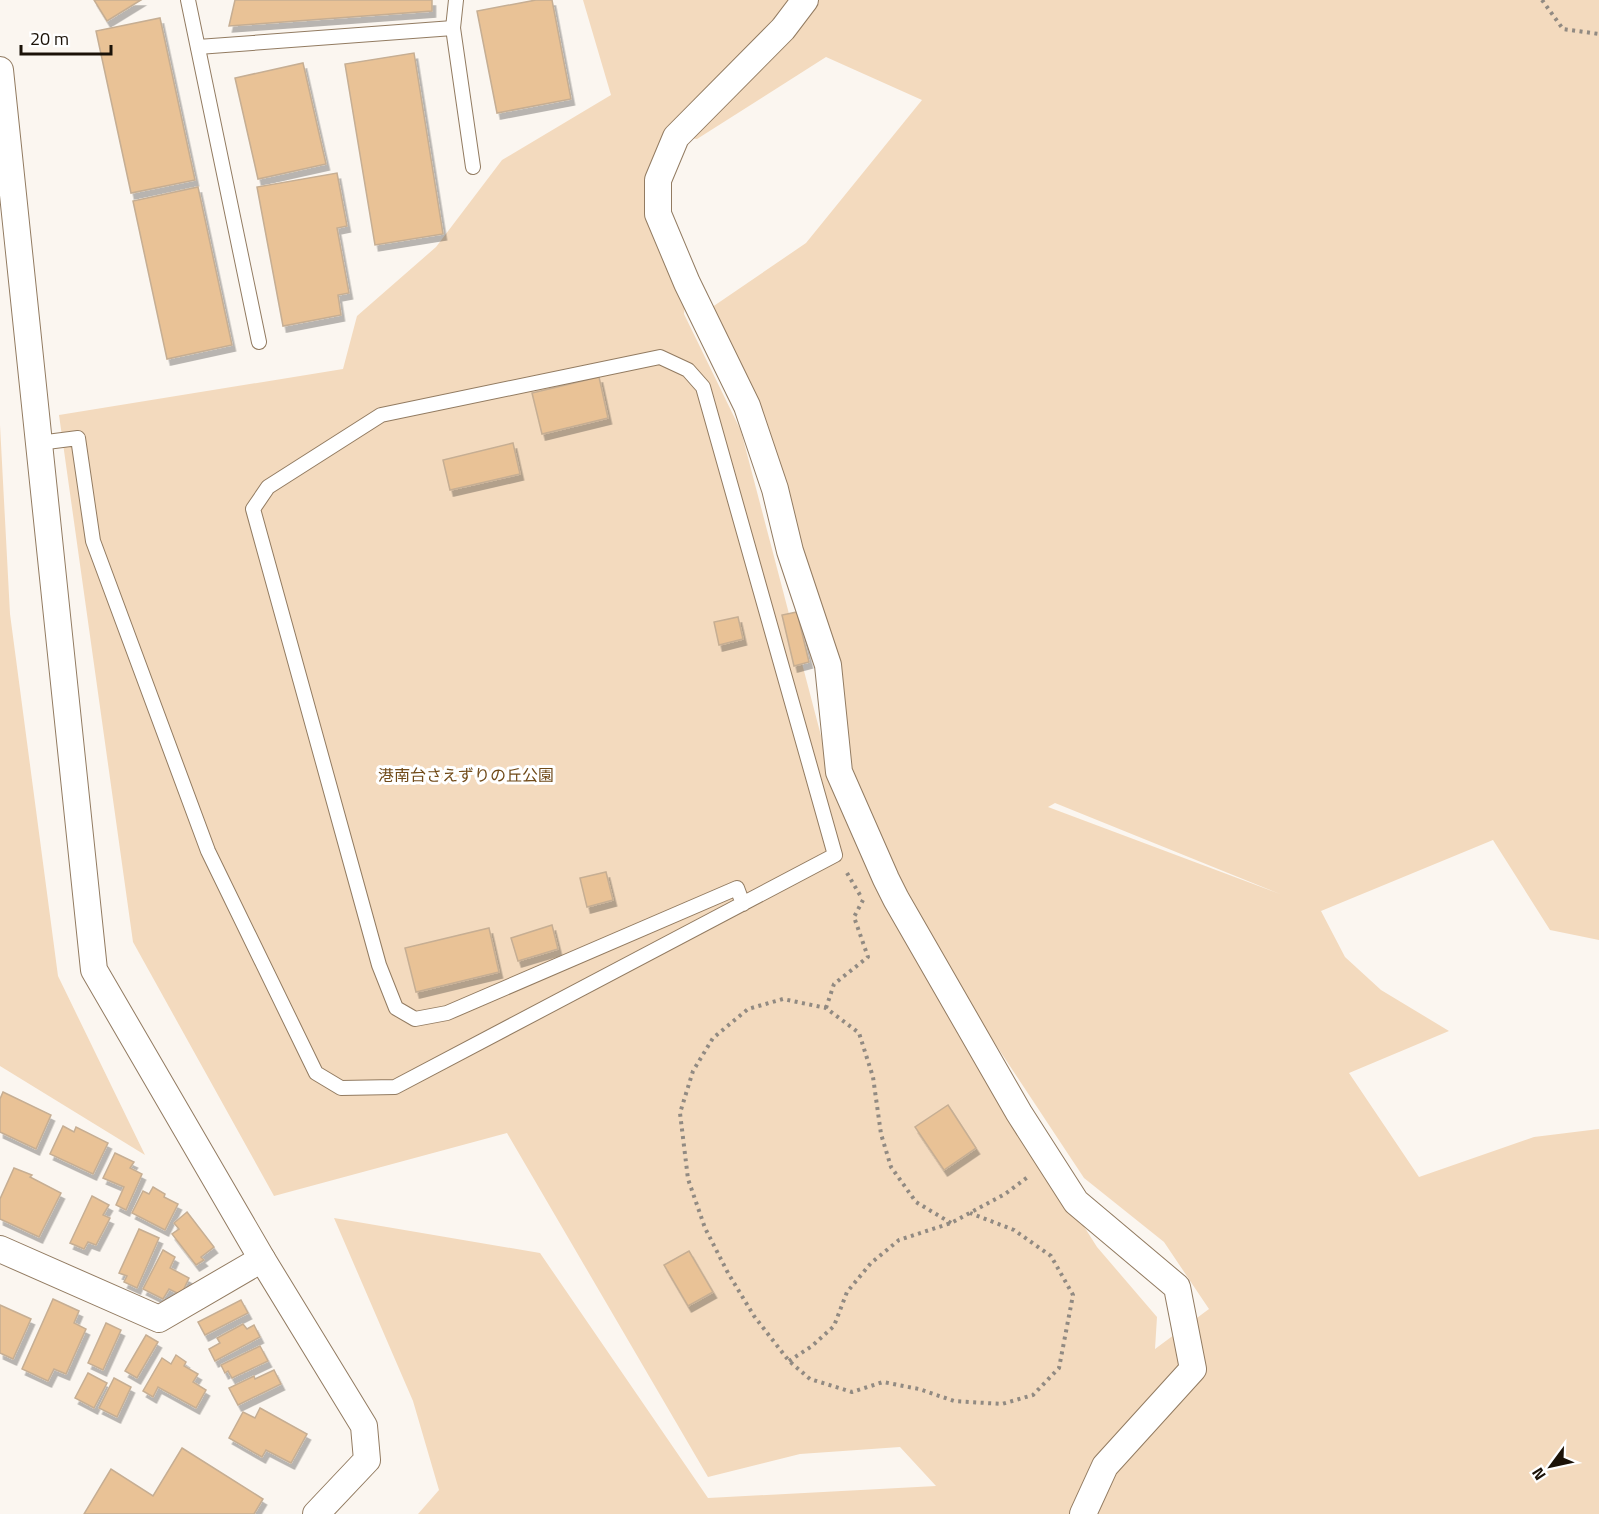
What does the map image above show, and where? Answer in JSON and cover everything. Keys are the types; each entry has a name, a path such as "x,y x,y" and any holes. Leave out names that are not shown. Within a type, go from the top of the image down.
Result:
{"street":[{"path":"805,0 783,29 676,137 658,180 658,214 687,283 747,405 775,489 790,552 828,665 839,772 896,898 1019,1113 1076,1202 1177,1287 1193,1369 1105,1466 1083,1514"},
{"path":"0,70 94,970 262,1259 364,1426 367,1460 316,1514"},
{"path":"0,1250 159,1319 262,1259"}],"lane":[{"path":"188,0 259,342"},
{"path":"456,0 453,28 473,167"},
{"path":"198,46 453,28"},
{"path":"39,443 78,438 93,541 208,851 316,1073 341,1088 395,1088 743,904 835,855 703,387 688,370 660,357 381,415 268,487 253,509 379,965 396,1008 415,1020 447,1013 737,888 743,904"}],"path":[{"path":"1542,0 1563,29 1599,34"},
{"path":"835,855 870,910"},
{"path":"826,1008 834,984 868,957 854,917 863,900"},
{"path":"951,1223 916,1202 891,1167 880,1134 873,1077 859,1033 826,1008 783,999 748,1009 713,1038 693,1071 680,1113 688,1179 705,1228 733,1282 754,1316 789,1361 810,1379 852,1392 884,1382 918,1389 954,1401 1002,1404 1033,1395 1059,1368 1073,1295 1051,1257 1014,1230 970,1213"},
{"path":"789,1361 812,1346 834,1326 847,1292 871,1263 899,1240 951,1223 1005,1194 1032,1173"}],"green space":[{"name":"港南台さえずりの丘公園","path":"583,0 1599,0 1599,940 1550,930 1493,840 1321,911 1345,957 1381,990 1449,1031 1349,1073 1419,1177 1534,1137 1599,1129 1599,1514 418,1514 439,1490 413,1401 334,1218 540,1253 708,1498 936,1486 900,1447 800,1454 708,1477 507,1133 274,1196 133,942 59,415 343,369 357,316 436,247 502,160 611,95","holes":["826,57 922,100 806,243 702,314 744,400 775,489 790,551 828,665 839,772 886,879 1084,1178 1164,1242 1209,1309 1155,1349 1157,1317 1097,1247 1028,1138 940,989 873,867 830,770 741,431 684,314 687,283 658,214 658,180 676,137 697,139","1055,803 1280,894 1048,807"]},
{"path":"0,425 10,614 58,976 145,1155 0,1066"}],"building":[{"path":"94,0 141,0 107,21"},
{"path":"235,0 432,0 432,11 229,26"},
{"path":"536,0 552,0 571,99 497,113 477,11"},
{"path":"160,18 195,180 131,193 96,31"},
{"path":"414,53 443,234 375,245 345,64"},
{"path":"303,63 326,164 258,179 235,78"},
{"path":"337,173 347,226 337,228 349,293 338,295 341,315 283,326 257,187"},
{"path":"198,187 232,345 167,359 133,201"},
{"path":"599,377 608,418 542,434 532,393"},
{"path":"513,443 520,474 450,490 443,460"},
{"path":"797,612 809,662 794,666 782,615"},
{"path":"738,617 743,639 719,645 714,622"},
{"path":"606,872 613,900 587,907 580,878"},
{"path":"552,925 558,949 518,961 511,938"},
{"path":"489,928 499,972 416,992 405,948"},
{"path":"3,1092 51,1115 36,1149 0,1132 0,1099"},
{"path":"948,1105 976,1148 944,1170 915,1127"},
{"path":"63,1126 74,1132 76,1127 108,1143 93,1174 50,1154"},
{"path":"115,1153 134,1162 130,1168 142,1174 126,1210 116,1205 124,1187 103,1178"},
{"path":"14,1168 32,1175 30,1177 61,1193 39,1237 0,1219 0,1199"},
{"path":"153,1187 165,1194 164,1197 178,1204 165,1230 132,1213 143,1191 149,1194"},
{"path":"92,1196 109,1205 103,1215 110,1218 96,1245 88,1242 84,1249 70,1243"},
{"path":"187,1212 214,1247 201,1257 204,1260 196,1265 172,1234 179,1229 174,1223"},
{"path":"139,1229 159,1238 137,1288 124,1282 127,1276 119,1273"},
{"path":"163,1250 175,1257 170,1268 189,1278 181,1295 169,1289 163,1299 143,1289"},
{"path":"689,1251 713,1292 688,1306 664,1265"},
{"path":"53,1299 79,1311 74,1323 86,1329 66,1374 54,1369 48,1381 22,1369"},
{"path":"241,1300 248,1313 205,1335 198,1322"},
{"path":"0,1305 31,1319 13,1359 0,1353"},
{"path":"106,1323 121,1330 103,1370 88,1363"},
{"path":"243,1324 247,1329 254,1325 260,1337 215,1361 209,1349 220,1343 217,1338"},
{"path":"146,1335 158,1342 137,1378 125,1371"},
{"path":"260,1346 268,1361 232,1378 228,1371 225,1373 221,1365"},
{"path":"176,1355 186,1362 184,1366 198,1374 193,1382 206,1390 196,1408 158,1387 153,1397 143,1391 162,1358 171,1364"},
{"path":"274,1370 281,1384 238,1405 229,1388 254,1376 255,1379"},
{"path":"88,1373 107,1383 94,1408 75,1398"},
{"path":"114,1378 131,1387 117,1417 99,1408"},
{"path":"260,1408 307,1434 291,1463 266,1450 262,1457 229,1438 243,1412 255,1418"},
{"path":"182,1448 263,1499 254,1514 84,1514 111,1469 153,1496"}]}
